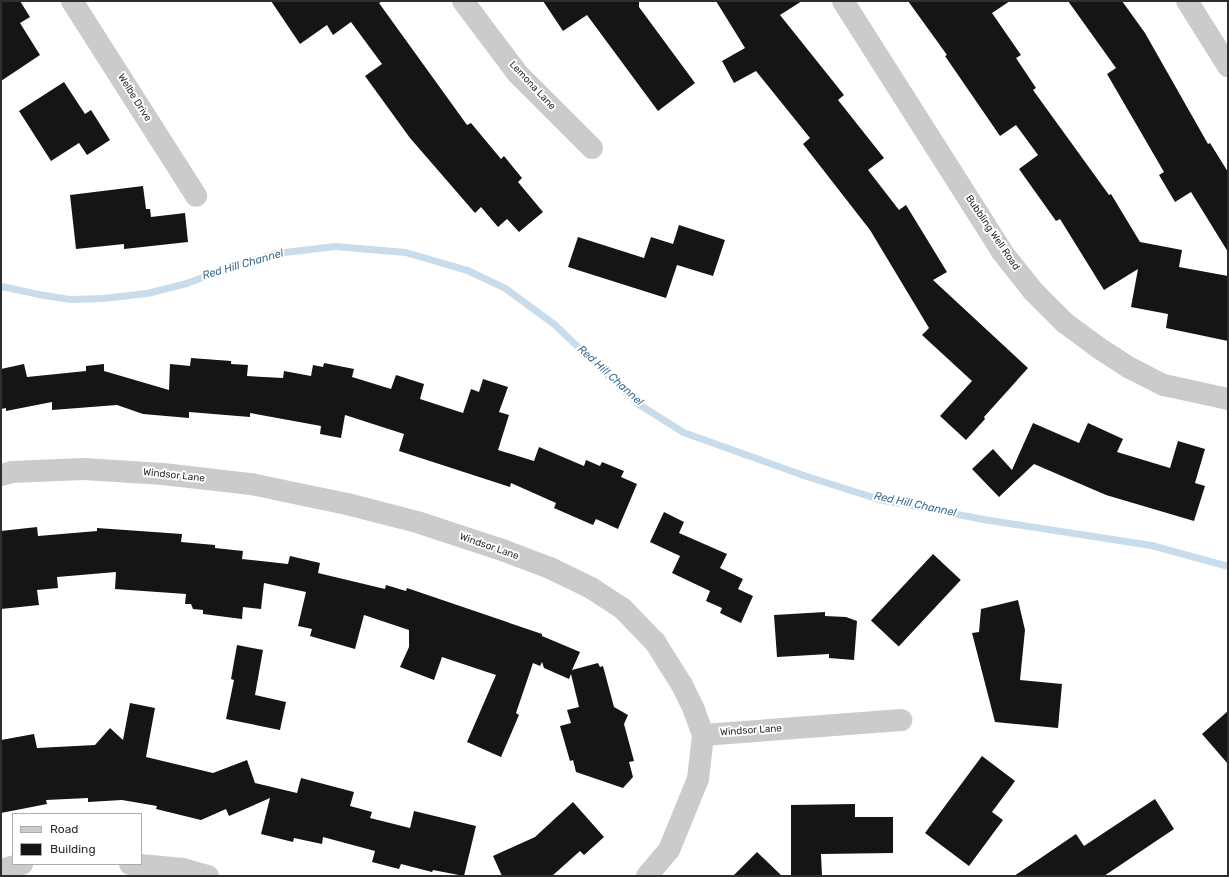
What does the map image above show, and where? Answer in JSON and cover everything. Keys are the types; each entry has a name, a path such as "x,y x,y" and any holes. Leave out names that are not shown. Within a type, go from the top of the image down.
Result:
{"street":[{"name":"Welbe Drive","path":"72,1 196,196"},
{"name":"Lemona Lane","path":"463,1 516,72 592,148"},
{"name":"Bubbling Well Road","path":"843,1 1002,252 1033,291 1065,323 1099,348 1130,368 1164,384 1228,399"},
{"path":"1187,1 1228,66"},
{"name":"Windsor Lane","path":"1,475 12,472 84,469 163,474 251,484 347,504 417,522 550,568 592,588 623,609 655,642 682,685 694,710 702,735 901,720"},
{"path":"647,876 669,850 698,779 702,735"},
{"path":"1,870 18,865"},
{"path":"141,865 184,869 208,876"}],"building":[{"path":"1,1 20,1 30,17 20,23 40,55 1,81"},
{"path":"271,1 383,1 379,3 467,125 471,123 501,159 504,156 522,178 518,182 543,212 519,232 507,219 498,227 481,207 475,213 410,138 365,76 382,64 351,22 333,35 327,25 300,44"},
{"path":"543,1 639,1 639,7 695,83 658,111 587,15 563,31"},
{"path":"716,1 802,1 780,15 844,95 838,100 884,158 868,170 899,210 906,205 947,272 933,280 1028,368 984,417 985,419 966,440 940,416 972,381 922,335 929,328 870,230 803,144 810,138 756,71 734,83 722,61 745,48"},
{"path":"908,1 1010,1 992,13 1021,55 1016,58 1036,88 1033,90 1109,195 1111,194 1140,242 1182,250 1179,267 1228,276 1228,341 1166,328 1168,314 1131,307 1138,269 1104,290 1060,219 1056,221 1019,169 1038,155 1016,125 1000,136 945,56 947,55"},
{"path":"1068,1 1122,1 1145,33 1208,144 1210,143 1228,172 1228,252 1191,192 1175,202 1159,175 1164,172 1107,74 1116,68"},
{"path":"64,82 85,114 91,110 110,140 87,155 79,143 51,161 19,111"},
{"path":"143,186 146,209 150,209 151,217 185,213 188,242 124,249 124,244 76,249 70,195"},
{"path":"679,225 725,240 713,276 677,265 666,298 568,267 578,237 644,258 651,237 673,244"},
{"path":"191,358 231,361 231,364 248,365 247,376 283,378 284,371 311,376 313,365 323,367 324,363 354,369 352,377 391,389 396,375 424,384 420,399 463,413 471,389 479,392 483,379 508,387 499,412 509,415 498,450 534,461 539,447 584,466 586,460 600,466 602,462 624,471 621,477 637,484 618,529 596,519 593,525 554,508 556,503 511,483 510,487 399,451 404,434 345,415 341,438 320,434 321,426 250,413 250,417 189,412 189,418 143,414 117,405 52,410 52,402 6,411 6,408 1,409 1,369 24,364 27,377 86,371 86,366 104,364 104,371 169,390 170,364 190,366"},
{"path":"1033,423 1079,443 1088,423 1123,439 1117,452 1170,468 1178,441 1205,449 1195,483 1205,486 1194,521 1106,495 1034,464 999,497 972,469 993,449 1012,470"},
{"path":"664,512 684,522 679,533 727,554 720,568 743,579 738,589 753,596 741,623 720,613 722,608 706,601 710,591 672,573 680,556 650,542"},
{"path":"37,527 38,536 97,531 97,528 182,534 181,542 215,545 215,548 243,551 242,559 288,564 290,556 320,563 318,573 385,589 386,585 406,591 407,588 542,634 542,636 580,652 572,670 598,663 600,667 603,666 614,707 628,715 624,724 634,761 629,762 633,777 623,788 576,772 573,760 570,761 560,726 571,723 567,710 579,707 571,674 569,679 544,668 542,662 540,666 533,663 516,713 519,715 501,757 467,742 496,675 442,657 434,680 400,667 409,647 409,630 364,615 355,649 310,636 312,629 298,626 306,592 264,583 261,609 243,607 242,619 203,614 203,610 193,609 191,604 185,604 186,594 115,589 116,572 57,577 58,588 37,590 39,605 1,609 1,531"},
{"path":"933,554 961,580 899,646 871,621"},
{"path":"1018,600 1025,630 1020,680 1062,684 1058,728 995,722 972,633 979,632 981,609"},
{"path":"825,612 825,616 846,617 857,621 854,660 829,658 829,654 777,657 774,615"},
{"path":"237,645 263,650 255,695 286,702 280,730 226,719 234,680 231,679"},
{"path":"130,703 155,708 146,757 213,773 247,760 255,783 297,793 301,778 354,792 350,806 372,812 370,818 410,828 414,811 476,826 464,876 433,870 432,872 401,864 399,869 372,862 375,851 323,837 322,844 294,838 293,842 261,834 270,798 229,816 226,809 201,820 156,809 157,806 122,800 88,802 88,798 46,800 47,804 1,813 1,740 34,734 37,748 95,745 110,728 123,740"},
{"path":"1228,711 1228,764 1202,734"},
{"path":"982,756 1015,781 992,812 1003,820 969,866 925,833"},
{"path":"1155,799 1174,829 1104,876 1014,876 1076,834 1084,846"},
{"path":"573,802 604,837 584,855 580,851 552,876 502,876 493,856 535,837"},
{"path":"855,804 855,817 893,817 893,853 821,854 822,876 791,876 791,805"},
{"path":"757,852 782,876 733,876"}],"waterway":[{"name":"Red Hill Channel","path":"1,286 71,299 102,298 147,293 186,283 232,266 276,253 335,246 405,252 467,270 505,288 554,324 637,403 683,432 803,475 879,499 983,519 1151,545 1228,566"}]}
